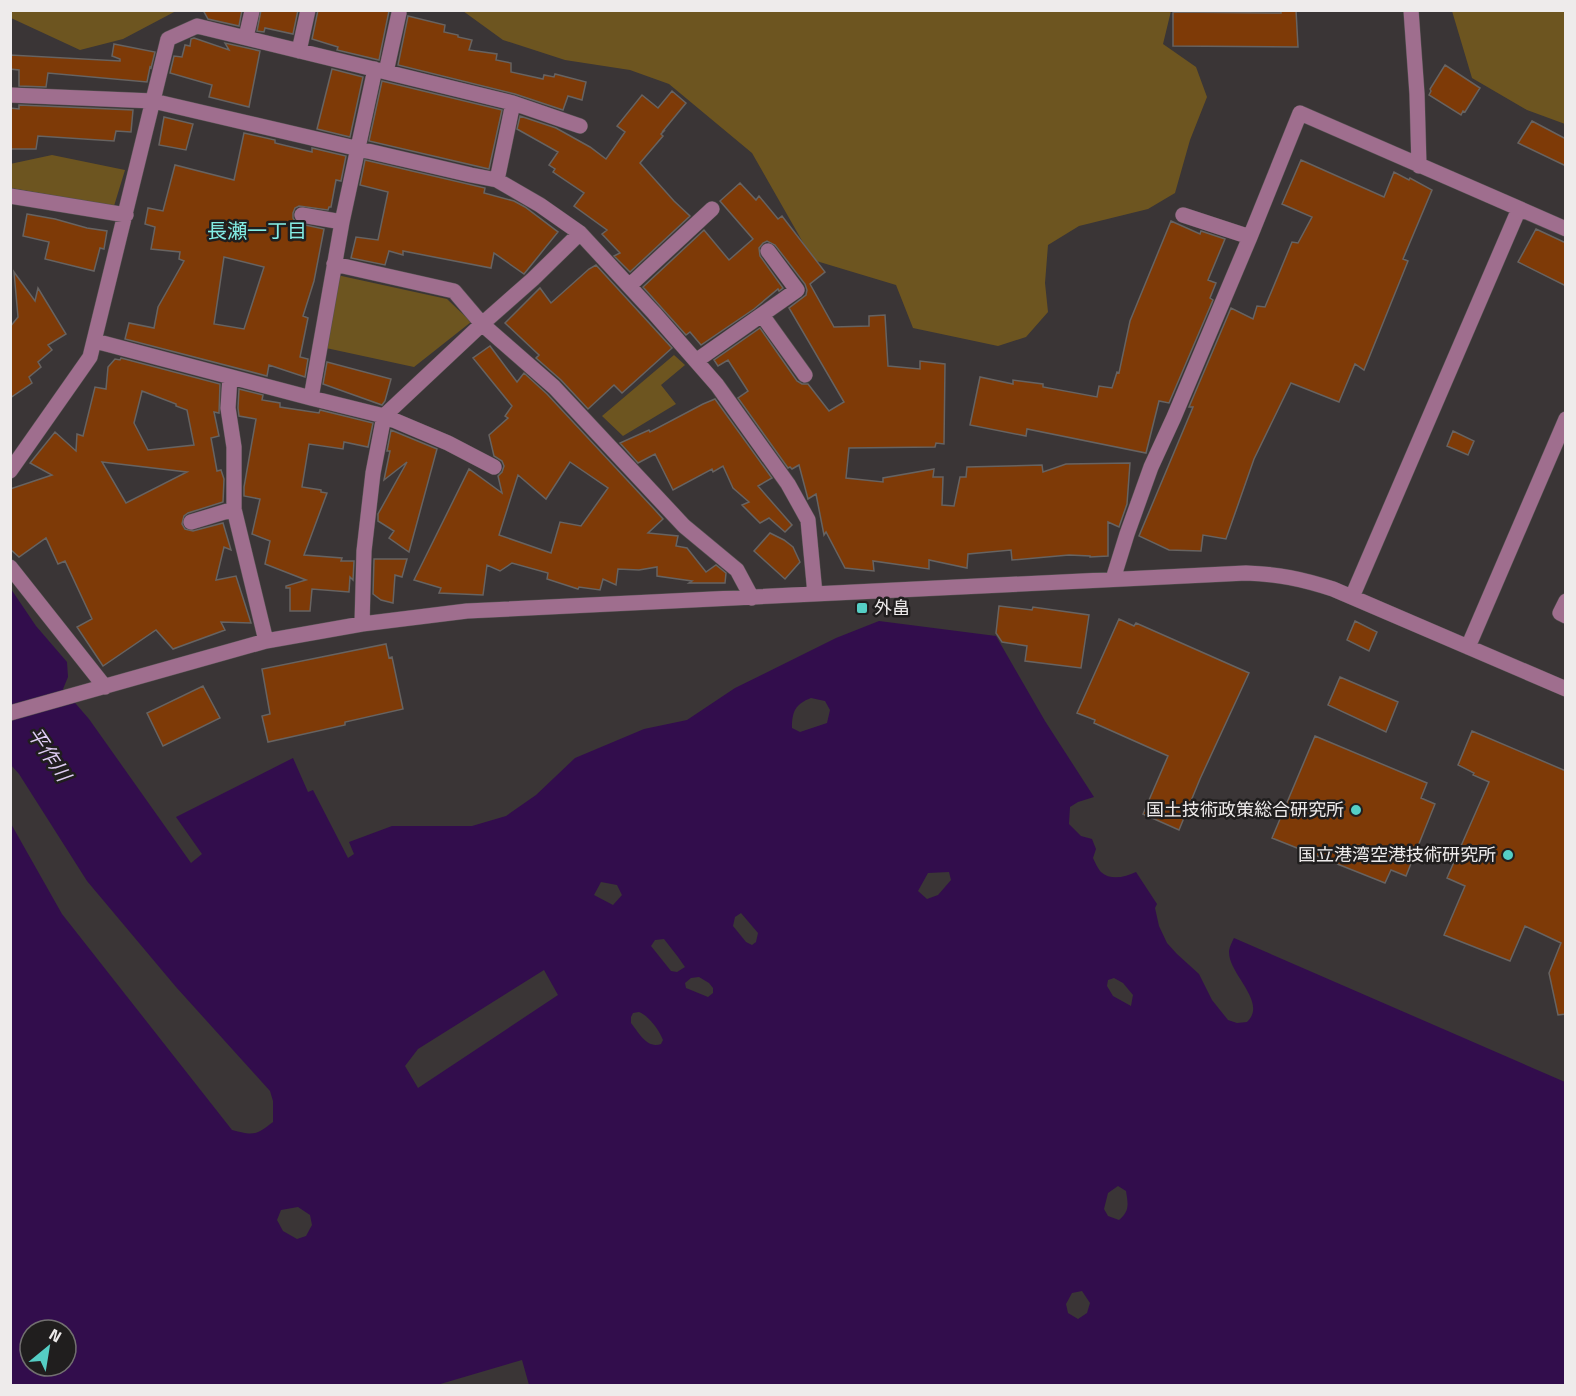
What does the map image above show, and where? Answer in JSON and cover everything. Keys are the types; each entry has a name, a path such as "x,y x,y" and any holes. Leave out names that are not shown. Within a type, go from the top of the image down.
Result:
{"street":[{"path":"299,51 308,10"},
{"path":"1411,10 1419,166"},
{"path":"246,37 252,11"},
{"path":"311,398 357,148 399,13"},
{"path":"10,471 90,357 168,39 197,26 513,103 580,126"},
{"path":"10,95 153,101 497,180 540,206 580,233 696,361 717,385 788,484 808,520 815,594"},
{"path":"497,180 513,103"},
{"path":"1113,579 1151,467 1250,237 1300,113 1566,229"},
{"path":"10,196 126,215"},
{"path":"629,286 712,209"},
{"path":"1352,597 1519,209"},
{"path":"302,215 342,222"},
{"path":"1183,215 1250,237"},
{"path":"362,624 364,550 373,472 384,416 580,233"},
{"path":"696,361 797,290 768,251"},
{"path":"334,264 454,291 482,324 554,387 684,526 737,570 752,598"},
{"path":"762,315 805,375"},
{"path":"95,341 384,416 448,443 494,467"},
{"path":"230,377 228,408 234,447 234,509 266,641"},
{"path":"1468,647 1566,419"},
{"path":"191,522 234,509"},
{"path":"10,567 105,687"},
{"path":"10,713 266,641 362,624 467,611 1245,573 1273,574 1333,589 1566,689"},
{"path":"1566,601 1560,614 1566,616"}],"shaded area":[{"path":"11,10 176,11 123,39 80,50 11,18"},
{"path":"463,11 1171,11 1163,44 1196,67 1207,97 1190,140 1175,193 1148,209 1079,226 1048,245 1045,283 1048,312 1026,337 998,346 913,328 896,285 813,260 752,153 669,84 630,70 565,60 503,40"},
{"path":"1452,11 1565,11 1565,124 1527,110 1472,78"},
{"path":"52,155 125,170 114,206 11,188 10,164"},
{"path":"337,275 447,299 471,322 414,367 326,348"},
{"path":"674,355 685,365 661,385 676,404 623,436 602,416"}],"water":[{"name":"平作川","path":"11,589 36,626 67,662 68,677 63,689 89,719 191,863 202,854 176,817 293,758 308,792 313,790 348,858 354,854 349,842 392,826 472,826 506,816 536,795 575,758 644,729 687,720 735,688 836,638 879,621 996,636 1045,721 1094,797 1070,807 1069,824 1081,836 1092,839 1096,849 1093,858 1105,875 1123,877 1136,872 1157,904 1155,908 1159,926 1167,943 1199,974 1212,1000 1228,1020 1237,1023 1247,1022 1252,1014 1253,1006 1251,997 1231,961 1229,950 1234,938 1565,1082 1565,1385 11,1385 10,822 62,914 232,1130 254,1133 273,1122 273,1101 270,1091 176,987 87,881 11,765","holes":["811,698 825,701 830,710 827,723 800,732 792,728 794,713 801,703","949,872 951,880 938,895 927,899 918,891 928,873","601,882 617,885 622,895 613,905 594,895","741,913 758,933 756,942 752,945 746,942 733,926 735,917","664,939 685,967 677,972 671,971 651,946 655,940","699,977 709,983 713,988 713,993 708,997 686,988 685,983 691,978","1114,978 1123,983 1133,995 1131,1006 1113,996 1107,986 1108,980","639,1012 653,1024 663,1040 661,1044 652,1044 644,1039 631,1023 633,1013","1118,1186 1126,1191 1128,1204 1123,1217 1119,1220 1108,1216 1104,1209 1108,1193","298,1207 310,1215 312,1225 306,1236 297,1239 283,1231 277,1220 281,1210","1082,1291 1090,1303 1087,1313 1078,1319 1068,1313 1066,1304 1072,1293"]}],"pier":[{"path":"544,970 558,995 418,1088 405,1066 418,1049"},
{"path":"522,1360 529,1385 437,1385"}],"building":[{"path":"203,10 242,10 239,26 208,19"},
{"path":"261,10 298,10 293,34 265,28 264,32 257,31"},
{"path":"318,10 389,11 379,60 337,50 338,47 312,39"},
{"path":"1281,10 1296,10 1298,47 1173,46 1173,12 1281,13"},
{"path":"408,16 445,25 444,32 472,40 469,50 497,54 496,60 511,63 511,72 543,79 544,75 554,77 555,74 586,82 582,100 568,96 563,110 515,94 398,65"},
{"path":"191,39 229,50 225,43 260,51 249,107 209,97 212,85 170,73 174,56 182,57 185,45 190,46"},
{"path":"114,44 155,52 147,82 48,73 46,87 19,86 19,70 10,69 10,55 120,61 112,56"},
{"path":"1445,65 1480,88 1461,115 1429,95 1430,89"},
{"path":"332,69 363,77 350,137 317,129"},
{"path":"382,81 502,110 489,169 369,141"},
{"path":"672,91 686,103 663,131 661,134 663,136 640,163 690,216 630,272 614,256 620,253 602,234 607,230 574,206 584,193 553,172 555,169 549,165 558,152 517,129 520,116 556,128 606,159 625,132 617,126 642,95 658,108"},
{"path":"19,105 133,110 131,132 116,131 114,141 38,136 36,149 10,149 10,108 19,109"},
{"path":"164,117 193,124 186,150 159,145"},
{"path":"1532,121 1566,139 1566,166 1518,143"},
{"path":"244,133 312,152 312,148 346,156 341,181 336,180 331,207 328,210 299,206 293,213 296,223 324,229 314,281 303,316 308,318 300,357 308,359 305,377 269,365 267,376 125,339 129,323 154,328 158,307 184,261 179,259 180,252 151,249 155,227 145,224 148,208 163,211 175,165 234,180","holes":["224,257 264,267 244,329 214,324"]},
{"path":"365,160 485,188 484,193 514,201 558,232 524,274 494,253 491,268 403,251 403,255 389,251 385,265 351,258 356,237 378,240 388,192 360,185"},
{"path":"1301,160 1384,197 1394,172 1432,190 1403,259 1408,261 1364,370 1355,364 1339,402 1291,383 1254,459 1226,539 1203,535 1201,551 1169,550 1139,536 1193,407 1189,407 1231,308 1253,319 1257,306 1265,307 1292,242 1298,243 1312,217 1282,204"},
{"path":"740,183 756,200 759,196 778,219 782,216 825,272 810,284 834,327 869,326 869,316 885,315 888,366 920,369 920,361 945,364 944,444 936,443 935,447 849,448 846,478 883,482 883,478 934,469 933,477 943,477 942,505 954,506 960,477 966,477 967,467 1042,465 1043,472 1066,464 1130,463 1127,504 1119,527 1108,522 1108,556 1069,555 1012,560 1011,550 968,554 967,568 929,560 929,569 873,561 874,571 845,568 826,532 824,535 816,494 808,499 799,465 792,469 788,468 738,398 748,391 728,360 718,366 714,360 760,328 797,381 808,384 829,411 844,402 789,308 806,295 805,284 775,245 767,241 763,243 759,248 760,256 783,288 779,291 778,289 754,309 701,345 690,332 686,335 643,287 704,230 729,260 753,239 720,201"},
{"path":"27,214 107,231 104,249 100,248 94,271 45,259 49,242 23,236"},
{"path":"1171,221 1200,234 1201,231 1225,239 1208,280 1216,283 1210,298 1213,300 1169,403 1159,401 1146,453 1027,429 1026,436 970,425 980,377 1013,384 1013,380 1043,384 1043,387 1097,397 1099,386 1112,388 1117,372 1119,373 1130,321"},
{"path":"1536,229 1566,243 1566,286 1518,262"},
{"path":"596,265 672,348 622,393 614,385 588,409 536,358 539,355 505,323 540,288 551,303"},
{"path":"14,272 35,301 38,288 66,334 48,345 52,350 38,362 41,367 29,377 32,383 10,398 10,327 18,317"},
{"path":"490,346 517,382 524,373 547,394 663,519 648,533 678,536 676,546 687,548 706,572 716,565 726,573 725,583 689,583 692,581 657,576 657,567 639,570 618,569 616,585 603,579 600,590 579,587 578,589 547,579 548,573 512,563 500,571 487,565 483,595 439,593 441,588 414,580 469,469 502,493 498,476 504,466 502,461 494,456 489,435 508,418 505,416 512,406 473,358","holes":["570,462 608,488 581,526 560,522 551,553 499,535 518,475 546,499"]},
{"path":"121,358 220,384 219,413 214,412 219,436 211,438 217,471 221,470 224,479 223,502 188,513 184,516 182,524 185,529 193,531 223,523 231,550 224,547 216,580 236,576 251,623 221,622 225,630 173,649 156,630 103,666 77,627 92,619 65,561 58,564 46,538 19,557 10,549 10,489 52,475 30,463 55,432 76,451 77,434 83,436 95,387 106,389 108,367 115,359 120,360","holes":["142,391 187,410 194,445 148,450 134,423","102,462 187,472 126,503"]},
{"path":"327,362 391,379 385,401 382,405 323,384"},
{"path":"239,389 263,395 262,400 280,403 280,407 319,413 320,410 373,423 368,447 344,442 343,449 309,444 302,487 327,493 304,555 354,561 353,580 350,577 349,592 312,589 310,611 290,611 290,588 286,586 306,580 265,564 270,541 252,534 260,499 244,496 244,487 256,419 239,416"},
{"path":"715,399 772,478 758,486 792,525 785,532 769,518 760,523 742,505 749,502 733,488 723,466 713,472 712,469 673,490 655,454 638,463 620,443 649,430 650,432"},
{"path":"391,430 437,449 409,552 389,538 394,531 378,521 378,514 407,462 384,480 390,451 387,451"},
{"path":"1453,431 1474,441 1468,455 1447,446"},
{"path":"770,533 793,547 800,562 785,579 754,551"},
{"path":"374,559 407,559 402,577 395,575 393,603 381,600 373,594"},
{"path":"999,606 1032,610 1033,607 1089,615 1081,668 1025,661 1027,646 1002,642 996,633"},
{"path":"1119,619 1134,626 1136,623 1249,673 1179,830 1143,814 1168,756 1077,713"},
{"path":"1355,621 1377,632 1369,651 1347,640"},
{"path":"386,644 389,658 392,657 403,709 268,742 262,716 270,714 262,669"},
{"path":"1340,677 1398,702 1386,732 1328,705"},
{"path":"203,686 220,718 163,746 147,713"},
{"path":"1472,731 1566,771 1566,1014 1558,1015 1549,973 1561,943 1525,926 1510,961 1444,935 1465,886 1447,878 1489,782 1458,765"},
{"path":"1315,736 1427,783 1421,798 1435,804 1406,876 1391,870 1385,883 1272,838"}],"place":[{"name":"外畠","path":"862,608"},
{"name":"国土技術政策総合研究所","path":"1356,810"},
{"name":"国立港湾空港技術研究所","path":"1508,855"}],"district":[{"name":"長瀬一丁目","path":"257,231"}]}
